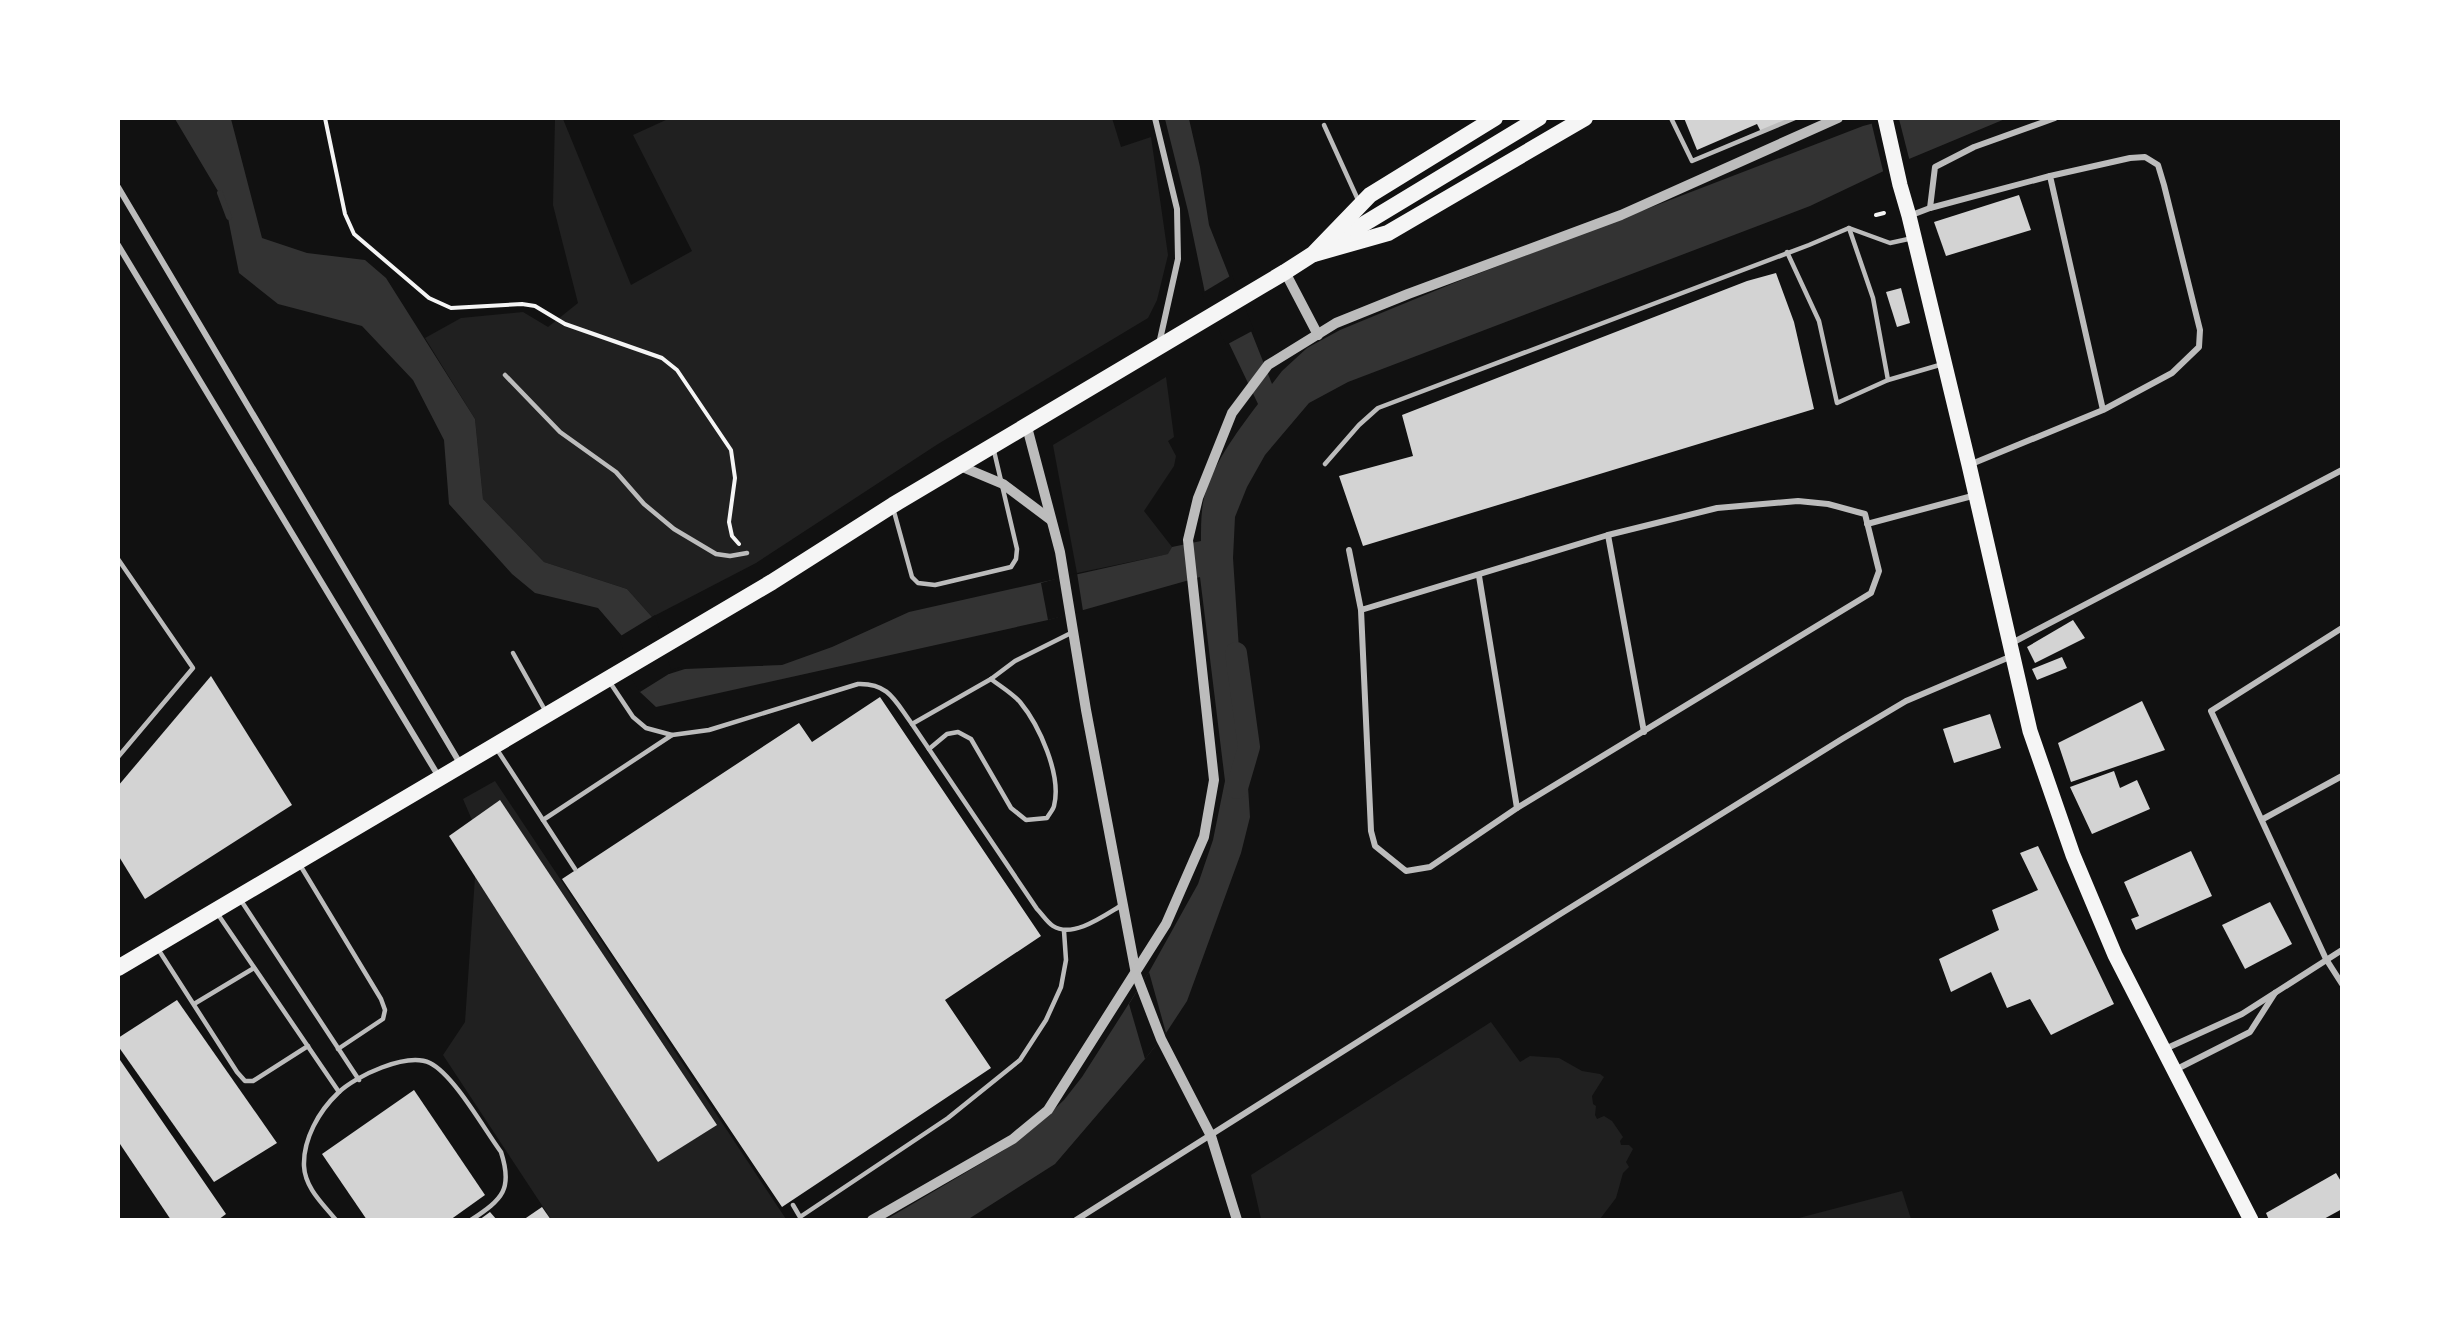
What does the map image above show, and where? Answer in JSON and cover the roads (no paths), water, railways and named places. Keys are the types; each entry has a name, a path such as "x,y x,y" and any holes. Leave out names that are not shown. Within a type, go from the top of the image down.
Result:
{"highway":[{"path":"1313,254 1370,195 1495,118"},
{"path":"118,968 772,582 893,505 1027,427 1159,345 1197,326 1539,118"},
{"path":"1313,254 1388,232 1585,118"}],"main road":[{"path":"1885,118 1969,465 2030,732 2073,855 2115,955 2252,1220"}],"street":[{"path":"1155,118 1177,209 1178,259 1159,345"},
{"path":"872,1220 1013,1139 1048,1110 1167,924 1204,837 1214,780 1188,540 1198,498 1232,413 1268,365 1336,323 1622,215 1838,118"},
{"path":"1930,208 1935,167 1974,147 2055,118"},
{"path":"1909,216 1930,208 2050,176 2130,158 2145,157 2158,165 2200,330 2199,347 2172,373 2103,410 1969,465"},
{"path":"2050,176 2103,410"},
{"path":"118,187 461,765"},
{"path":"118,245 440,778"},
{"path":"1285,272 1318,335"},
{"path":"1027,427 1051,520 1070,611 1136,974 1161,1039 1211,1137 1237,1220"},
{"path":"960,466 1003,484 1051,520"},
{"path":"1076,1220 1211,1137 1557,916 1906,701 2011,650 2342,470"},
{"path":"1867,524 1976,495"},
{"path":"1348,550 1361,610 1371,831 1375,846 1406,871 1430,867 1517,808 1871,593 1879,571 1865,514 1828,504 1798,501 1717,508 1608,535 1361,610"},
{"path":"1608,535 1644,732"},
{"path":"1479,576 1517,808"},
{"path":"2342,627 2211,711 2326,959 2342,984"},
{"path":"2263,819 2342,776"},
{"path":"2164,1049 2242,1014 2342,950"},
{"path":"2175,1070 2250,1032 2277,990"}],"lane":[{"path":"1671,118 1692,161 1795,118"},
{"path":"1324,125 1360,206"},
{"path":"1325,464 1359,425 1378,408 1849,228 1890,243 1914,238"},
{"path":"1849,228 1873,298 1888,380"},
{"path":"1788,252 1819,321 1838,403 1888,380 1943,364"},
{"path":"505,375 560,432 616,472 644,504 674,529 716,554 730,556 747,553"},
{"path":"893,505 912,577 923,585 935,585 1011,567 1016,560 1017,549 993,446"},
{"path":"118,559 193,668 118,757"},
{"path":"912,724 991,679 1015,661 1073,632"},
{"path":"513,653 547,715"},
{"path":"608,679 633,717 645,728 672,735 709,730 858,684 875,684 892,697 912,724 1037,909 1052,926 1064,931 1087,925 1123,904"},
{"path":"928,748 947,734 958,732 971,739 1011,808 1026,820 1047,818 1054,806 1054,776 1047,751 1032,719 1018,700 991,679"},
{"path":"543,820 672,735"},
{"path":"495,746 575,869"},
{"path":"298,861 381,999 385,1010 383,1019 339,1049"},
{"path":"238,896 359,1080"},
{"path":"215,910 339,1092"},
{"path":"793,1205 800,1217 948,1118 1020,1059 1046,1020 1061,987 1066,960 1064,931"},
{"path":"156,945 245,1081 253,1081 308,1046"},
{"path":"194,1004 254,968"},
{"path":"336,1220 312,1191 304,1167 306,1143 320,1116 339,1092 359,1080 386,1066 420,1060 446,1074 501,1152 506,1166 506,1186 502,1196 471,1220"}],"waterway":[{"path":"220,193 229,217"},
{"path":"1236,653 1249,747 1237,788"}]}
